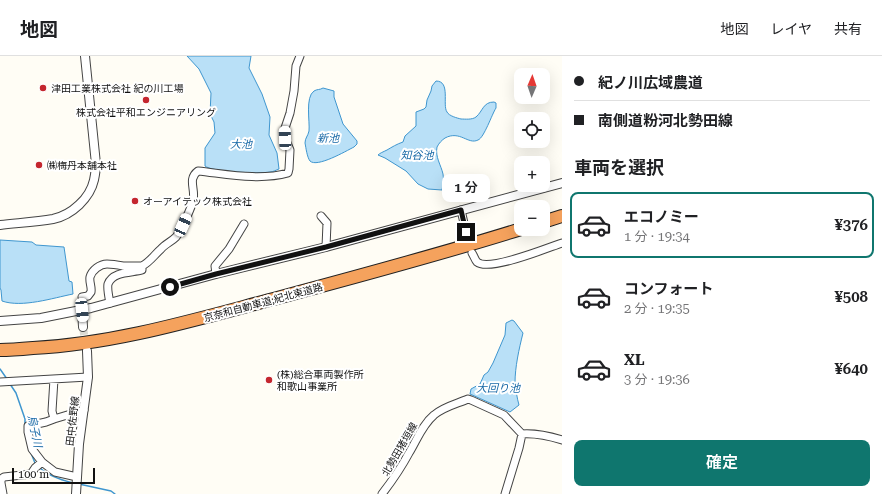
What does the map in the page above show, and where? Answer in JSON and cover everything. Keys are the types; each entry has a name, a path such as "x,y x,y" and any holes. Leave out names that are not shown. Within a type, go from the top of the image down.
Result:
{"highway":[{"path":"550,220 562,216"},
{"name":"京奈和自動車道;紀北東道路","path":"2,350 74,345 176,325 408,262 514,231"}],"street":[{"path":"0,225 54,219 78,206 88,194 94,181 96,164 85,56"},
{"path":"82,297 88,296 92,292 90,277 92,272 99,267 108,264 142,266 173,240 180,232 193,201 192,179 198,171 250,176 274,176 288,173 290,150 285,138 285,128 290,114 296,66 300,56"},
{"path":"295,74 305,56"},
{"path":"0,321 41,318 82,310 216,274 326,247 562,183"},
{"path":"461,210 466,232"},
{"path":"321,216 327,223 326,247"},
{"path":"216,274 215,266 229,249 244,224"},
{"path":"472,253 478,262 485,265 512,260 562,243"},
{"path":"110,303 108,285 112,277 142,270 142,266"},
{"path":"82,310 83,327"},
{"name":"田中佐野線","path":"77,484 79,444 88,377 87,351"},
{"path":"6,382 88,377"},
{"path":"54,379 52,396 52,411 54,419"},
{"name":"北勢田猪垣線","path":"382,494 410,452 425,423 440,410 470,400 504,415 522,434"},
{"path":"77,484 39,465 32,449 28,426 84,410"},
{"path":"504,494 522,434 546,436 562,440"},
{"path":"3,494 0,483 1,479 31,474 39,465"}],"water":[{"name":"大池","path":"187,56 251,56 249,68 262,94 270,117 269,135 277,153 279,169 264,173 246,173 217,170 205,166 205,148 215,133 214,122 210,114 211,93 199,69"},
{"name":"知谷池","path":"436,81 441,82 445,89 446,109 449,115 461,119 471,119 476,117 490,102 496,103 496,108 485,131 478,140 471,141 459,136 450,136 444,139 437,147 438,161 443,176 442,190 428,189 418,184 406,171 378,155 403,142 405,136 416,126 416,112 426,107 432,86"},
{"name":"新池","path":"323,88 334,91 334,97 343,124 357,141 357,144 332,158 314,163 309,159 305,143 309,131 309,104 311,94 315,90"},
{"path":"0,240 32,242 36,245 64,247 69,281 72,282 73,294 28,303 10,303 2,301 0,288"},
{"name":"大回り池","path":"512,320 523,333 515,377 519,405 510,412 470,394 471,389 480,384 484,375 488,372 505,335 506,323"}],"waterway":[{"name":"烏子川","path":"0,369 7,379"},
{"name":"烏子川","path":"10,384 16,393 25,419 25,427"},
{"name":"烏子川","path":"31,453 36,464"},
{"name":"烏子川","path":"39,467 59,479 73,483"},
{"name":"烏子川","path":"79,484 111,491 115,494"}],"tunnel":[{"path":"83,327 86,348"}],"place":[{"name":"津田工業株式会社 紀の川工場","path":"43,88"},
{"name":"株式会社平和エンジニアリング","path":"146,100"},
{"name":"㈱梅丹本舗本社","path":"39,165"},
{"name":"オーアイテック株式会社","path":"135,201"},
{"name":"(株)総合車両製作所 和歌山事業所","path":"269,380"}],"route":[{"path":"170,287 326,247 461,210 466,232"}]}
